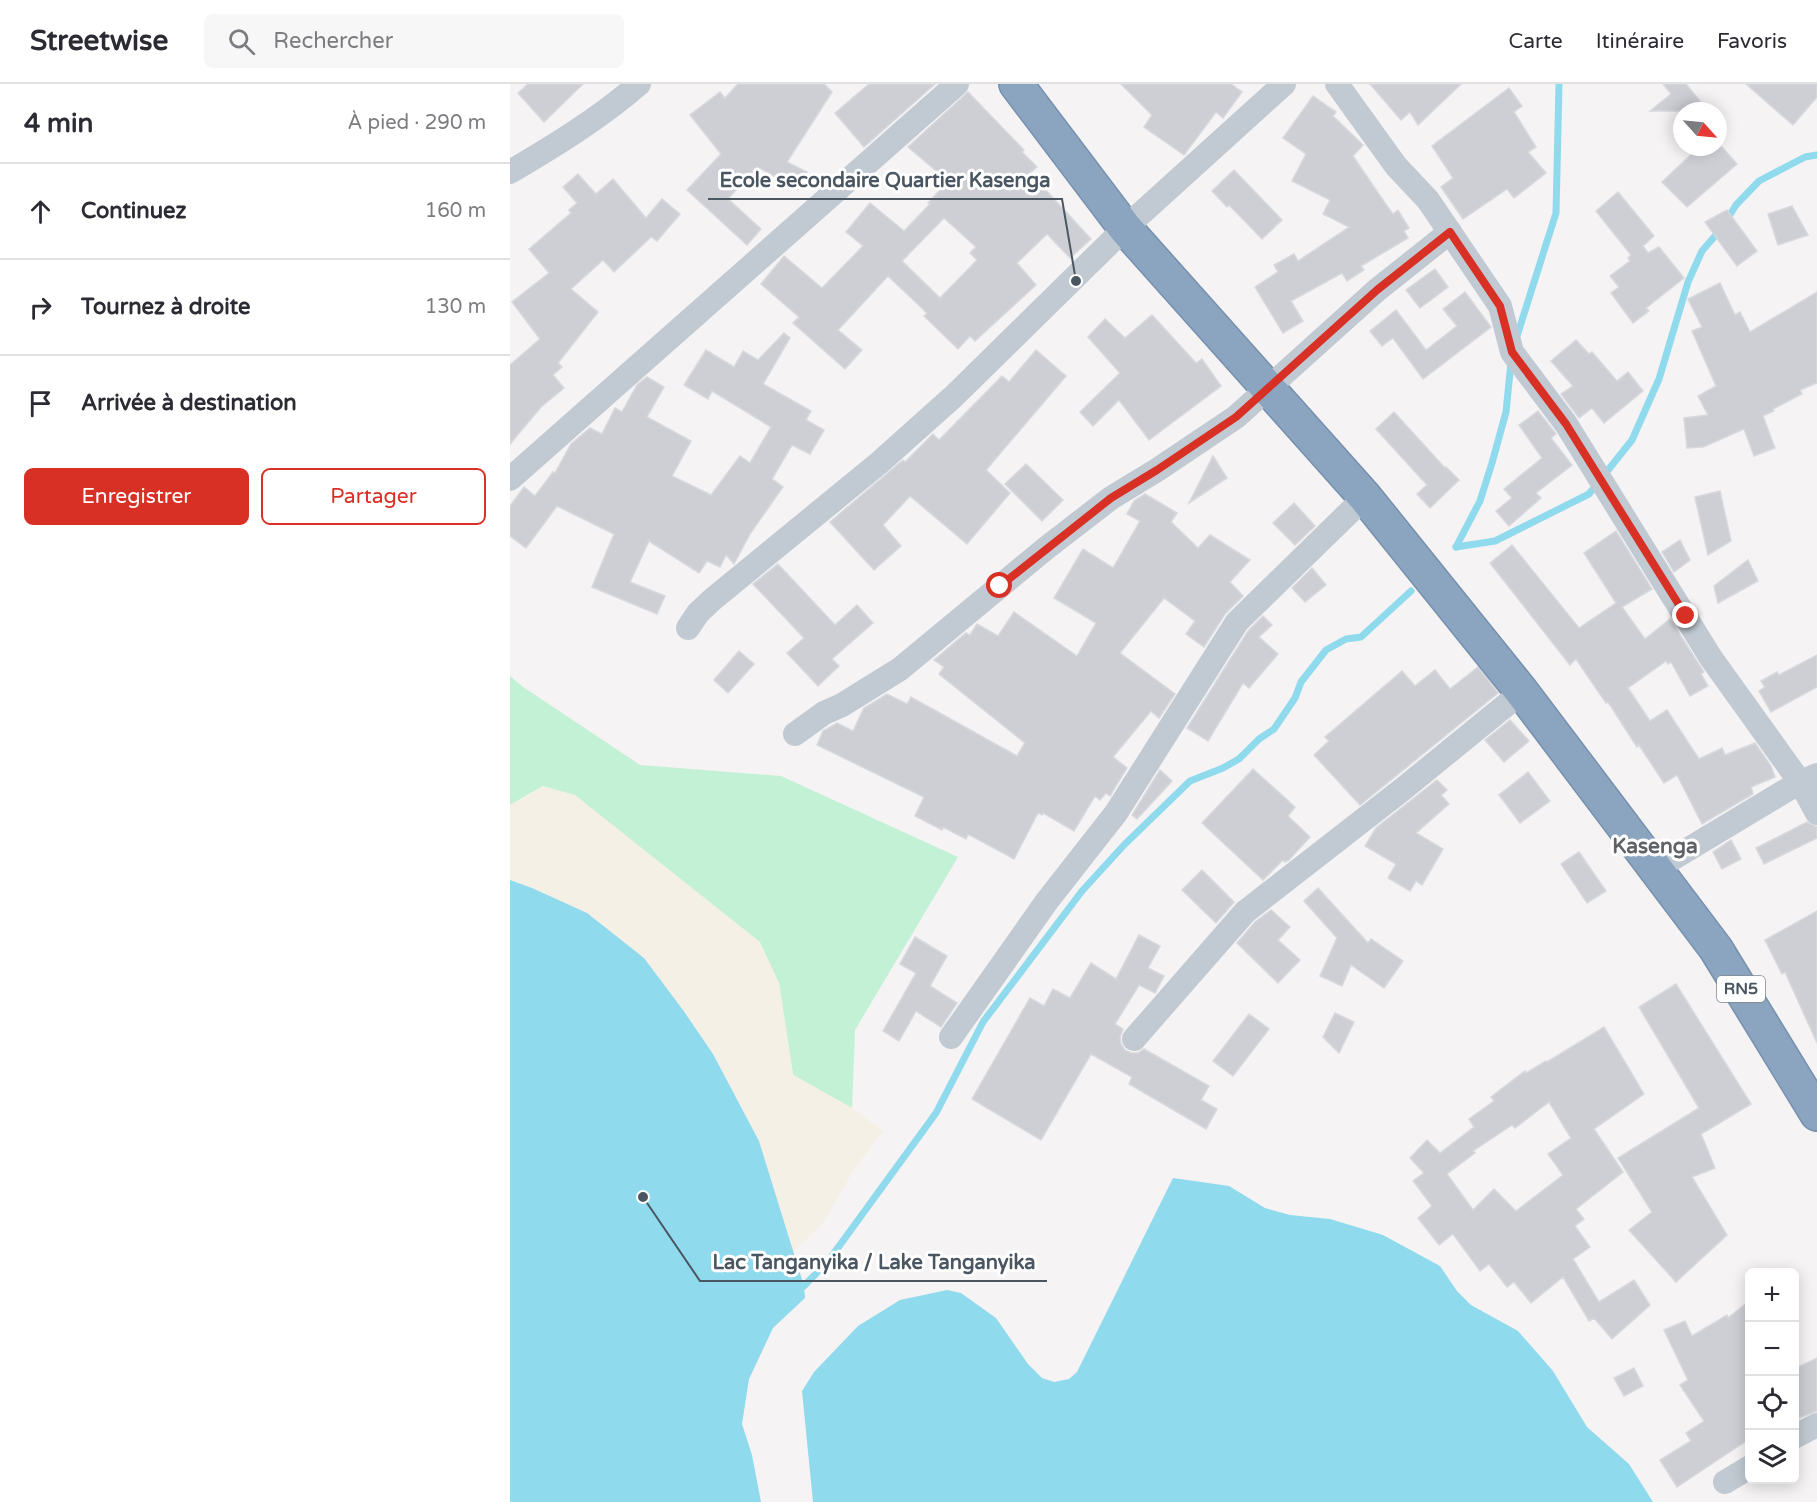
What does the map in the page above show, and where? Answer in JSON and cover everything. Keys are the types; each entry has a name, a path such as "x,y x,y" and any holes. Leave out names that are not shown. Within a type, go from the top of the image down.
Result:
{"highway":[{"name":"RN5","path":"1016,84 1125,228 1365,497 1522,692 1716,949 1817,1114"}],"street":[{"path":"510,172 551,148 639,84"},
{"path":"510,479 957,84"},
{"path":"688,628 698,613 713,599 879,464 954,396 1125,228 1284,84"},
{"path":"1337,84 1396,166 1428,200 1500,306 1512,352 1566,424 1711,658 1809,779 1817,813"},
{"path":"795,734 825,713 900,669 1111,498 1236,417 1377,290 1450,232"},
{"path":"951,1037 1047,902 1116,813 1237,622 1365,497"},
{"path":"1134,1039 1245,912 1403,789 1522,692"},
{"path":"1657,868 1809,779"},
{"path":"1799,1434 1817,1425"},
{"path":"1725,1482 1745,1470"}],"green space":[{"path":"510,676 640,765 781,776 958,857 855,1030 852,1108 793,1075 779,983 543,786 510,805"}],"sand":[{"path":"543,786 575,795 760,942 779,983 793,1075 852,1108 883,1131 855,1168 822,1224 793,1252 759,1141 713,1054 644,958 532,888 510,880 510,805"}],"water":[{"path":"510,880 587,913 644,958 713,1054 759,1141 804,1286 805,1298 773,1328 749,1379 742,1424 752,1455 761,1502 510,1502"},
{"path":"1173,1178 1229,1186 1265,1208 1290,1215 1330,1219 1383,1235 1440,1266 1457,1291 1471,1305 1518,1331 1553,1371 1587,1427 1629,1464 1653,1502 813,1502 802,1391 814,1372 858,1326 900,1300 947,1290 961,1293 996,1318 1028,1364 1042,1378 1054,1382 1069,1379 1077,1372"}],"building":[{"path":"528,84 583,84 544,122 518,93"},
{"path":"738,84 824,84 832,92 787,162 807,172 798,189 757,167 728,199 761,229 747,245 687,190 721,154 690,115 720,92 725,98"},
{"path":"869,84 935,84 864,147 835,113"},
{"path":"1121,84 1231,84 1242,92 1223,118 1216,112 1184,155 1144,127 1152,115"},
{"path":"1370,84 1461,84 1418,125 1410,112 1401,120"},
{"path":"1663,84 1686,84 1701,102 1673,102 1673,111 1650,111 1671,94"},
{"path":"1746,84 1817,84 1817,97 1793,125"},
{"path":"1509,88 1522,106 1514,112 1536,147 1528,152 1546,173 1514,198 1507,189 1463,219 1441,187 1453,178 1432,146"},
{"path":"968,92 1024,150 1022,152 1037,167 1030,173 1091,239 1070,258 1047,234 1017,263 1036,285 975,341 970,336 958,349 924,316 927,313 888,276 838,330 862,350 845,369 793,323 799,317 761,284 784,256 822,288 863,246 846,232 870,203 904,231 948,181 908,147","holes":["944,218 976,247 970,253 977,260 940,298 902,261"]},
{"path":"1313,96 1336,112 1333,116 1363,145 1353,156 1393,214 1398,210 1409,228 1404,231 1408,238 1361,266 1364,270 1347,281 1342,273 1291,301 1303,321 1283,333 1255,287 1278,272 1274,265 1294,254 1298,261 1349,227 1323,214 1330,200 1292,181 1306,154 1283,138"},
{"path":"1727,153 1737,164 1687,207 1662,182 1689,156 1727,156"},
{"path":"1234,170 1282,220 1262,239 1212,191"},
{"path":"578,174 596,194 613,179 646,218 662,199 680,214 657,241 651,237 614,272 603,260 571,289 598,312 558,363 562,367 553,375 564,388 541,407 510,444 510,365 540,339 512,302 549,273 529,249 571,213 569,210 577,203 563,187"},
{"path":"1618,192 1654,236 1643,246 1648,253 1659,247 1684,278 1646,308 1649,311 1633,323 1611,293 1619,287 1610,276 1630,261 1628,258 1631,255 1596,211"},
{"path":"1792,206 1808,235 1778,245 1768,214"},
{"path":"1727,210 1757,251 1737,266 1705,222"},
{"path":"1435,269 1448,287 1420,308 1406,290"},
{"path":"1720,283 1735,315 1740,312 1750,332 1817,292 1817,383 1800,390 1802,394 1763,416 1775,448 1754,456 1744,429 1703,447 1687,448 1684,418 1708,415 1698,396 1716,386 1692,331 1702,327 1688,299"},
{"path":"1465,292 1491,327 1423,379 1393,338 1382,346 1370,331 1396,310 1426,350 1457,326 1443,309"},
{"path":"1152,315 1196,363 1202,359 1221,386 1149,440 1119,400 1093,426 1080,412 1120,373 1088,337 1105,319 1125,338"},
{"path":"784,333 790,338 763,384 811,411 806,420 824,430 810,454 792,445 772,479 783,487 750,534 734,564 726,555 720,567 707,561 699,573 649,541 630,582 665,596 657,614 592,587 614,534 557,506 526,548 510,536 510,506 524,487 535,496 553,472 555,473 571,444 590,428 602,434 615,408 622,412 637,385 647,377 664,387 647,417 691,441 672,476 711,495 740,456 750,463 771,427 712,391 708,399 684,385 706,350 734,367 743,351 758,360"},
{"path":"1576,340 1589,354 1592,352 1617,381 1628,372 1643,391 1604,423 1592,408 1579,418 1561,394 1573,386 1551,361"},
{"path":"1036,350 1066,376 986,470 1010,493 967,544 910,496 883,525 901,546 874,570 830,522 903,460 905,462 933,434 939,440 1002,376 1009,382"},
{"path":"1538,411 1556,434 1551,438 1572,465 1536,493 1541,498 1509,526 1496,511 1512,498 1504,489 1542,458 1519,425"},
{"path":"1394,412 1445,468 1459,480 1430,508 1417,494 1427,485 1376,429"},
{"path":"1213,456 1227,478 1189,503"},
{"path":"1026,464 1063,500 1042,521 1005,484"},
{"path":"1720,491 1731,541 1708,555 1695,497"},
{"path":"1145,494 1177,513 1171,522 1198,548 1210,535 1250,560 1230,582 1243,596 1225,614 1204,647 1186,634 1195,621 1164,598 1120,653 1175,694 1159,718 1151,711 1113,757 1127,768 1110,796 1106,793 1100,800 1095,796 1074,831 1043,813 1042,815 1038,813 1014,859 968,834 966,839 915,816 924,797 817,745 823,731 837,723 853,731 864,708 887,694 907,704 911,697 1017,756 1025,743 939,674 944,667 934,660 966,633 970,635 977,624 998,636 1014,612 1077,656 1096,623 1054,598 1083,549 1113,568 1140,521 1127,514 1134,501"},
{"path":"1294,503 1315,526 1295,545 1273,523"},
{"path":"1616,531 1652,589 1622,607 1645,639 1670,619 1704,672 1701,674 1708,686 1690,696 1671,662 1668,664 1666,661 1628,688 1650,721 1667,710 1699,759 1722,748 1725,755 1755,743 1771,766 1775,777 1751,787 1753,794 1702,824 1677,775 1664,783 1576,659 1570,665 1490,563 1512,545 1579,628 1616,603 1584,553"},
{"path":"1680,540 1690,560 1674,572 1662,552"},
{"path":"1748,560 1758,581 1718,603 1714,586"},
{"path":"778,564 835,625 857,605 873,623 832,659 839,666 818,686 787,653 804,638 753,584"},
{"path":"1312,568 1326,585 1305,602 1292,588"},
{"path":"1263,616 1272,625 1259,637 1278,654 1249,688 1243,683 1208,741 1187,728 1248,631"},
{"path":"739,651 754,664 728,693 714,680"},
{"path":"1817,655 1817,687 1771,712 1759,691 1765,687 1761,681 1777,672 1779,675"},
{"path":"1478,667 1498,693 1360,805 1314,755 1329,741 1325,737 1402,671 1415,686 1435,670 1450,689"},
{"path":"1510,720 1529,741 1504,762 1485,740"},
{"path":"1253,769 1295,807 1288,816 1310,837 1289,860 1285,862 1283,860 1263,880 1202,823"},
{"path":"1160,770 1172,781 1137,819 1132,815"},
{"path":"1528,772 1550,801 1520,823 1499,795"},
{"path":"1437,780 1447,790 1441,795 1449,804 1416,833 1443,849 1422,885 1416,881 1410,891 1388,878 1396,864 1365,846 1376,828"},
{"path":"1807,822 1817,827 1817,838 1764,864 1756,848"},
{"path":"1731,840 1741,859 1722,869 1713,852"},
{"path":"1579,852 1606,891 1587,903 1561,864"},
{"path":"1202,870 1234,902 1216,923 1182,890"},
{"path":"1318,888 1368,943 1371,939 1403,961 1384,988 1351,965 1342,986 1320,976 1337,938 1304,901"},
{"path":"1271,910 1290,927 1278,940 1300,960 1278,983 1237,943 1255,922"},
{"path":"1817,911 1817,1043 1785,972 1782,974 1765,940"},
{"path":"1139,935 1160,946 1148,968 1164,976 1155,993 1139,985 1115,1024 1123,1029 1120,1037 1121,1044 1131,1053 1138,1053 1144,1049 1209,1086 1201,1100 1217,1109 1206,1129 1129,1084 1132,1077 1091,1054 1041,1140 972,1099 1030,998 1044,1006 1053,989 1070,998 1091,963 1116,979"},
{"path":"915,937 947,956 930,986 957,1003 941,1027 916,1011 899,1041 883,1031 916,973 900,964"},
{"path":"1676,984 1751,1104 1701,1134 1715,1168 1692,1177 1727,1235 1676,1282 1629,1230 1652,1212 1618,1158 1699,1108 1639,1007"},
{"path":"1335,1013 1354,1022 1339,1053 1323,1037"},
{"path":"1249,1014 1269,1029 1233,1076 1213,1061"},
{"path":"1604,1027 1644,1094 1594,1129 1623,1172 1576,1209 1584,1219 1575,1226 1590,1247 1573,1259 1599,1302 1634,1280 1650,1305 1612,1339 1594,1318 1589,1321 1563,1277 1531,1303 1514,1282 1507,1287 1489,1264 1480,1271 1453,1234 1439,1245 1418,1218 1432,1206 1413,1181 1424,1173 1410,1158 1427,1140 1440,1153 1474,1127 1469,1119 1494,1101 1491,1097 1525,1071 1526,1073","holes":["1549,1102 1571,1138 1548,1154 1563,1175 1516,1211 1494,1189 1473,1210 1447,1174 1475,1153 1473,1151 1512,1125 1515,1128"]},
{"path":"1745,1304 1745,1442 1677,1487 1660,1460 1691,1441 1686,1433 1704,1421 1680,1385 1688,1380 1664,1330 1685,1321 1692,1336 1727,1315 1728,1318"},
{"path":"1817,1358 1817,1411 1799,1418 1799,1376 1799,1367"},
{"path":"1634,1368 1643,1386 1624,1396 1614,1378"}],"waterway":[{"path":"1517,336 1556,213 1559,84"},
{"path":"1456,547 1495,541 1589,494 1632,440 1659,379 1688,282 1702,251 1721,229 1736,205 1759,181 1805,157 1817,155"},
{"path":"1456,547 1480,501 1492,463 1506,412 1511,362"},
{"path":"804,1286 829,1260 936,1113 983,1022 1082,891 1124,845 1190,781 1239,759 1259,739 1274,729 1295,698 1301,682 1326,650 1346,639 1361,637 1411,591"}],"place":[{"name":"Ecole secondaire Quartier Kasenga","path":"1076,281"},
{"name":"Lac Tanganyika / Lake Tanganyika","path":"643,1197"}],"district":[{"name":"Kasenga","path":"1655,846"}],"route":[{"path":"1000,586 1111,498 1236,417 1377,290 1450,232 1500,306 1512,352 1566,424 1686,616"}]}
